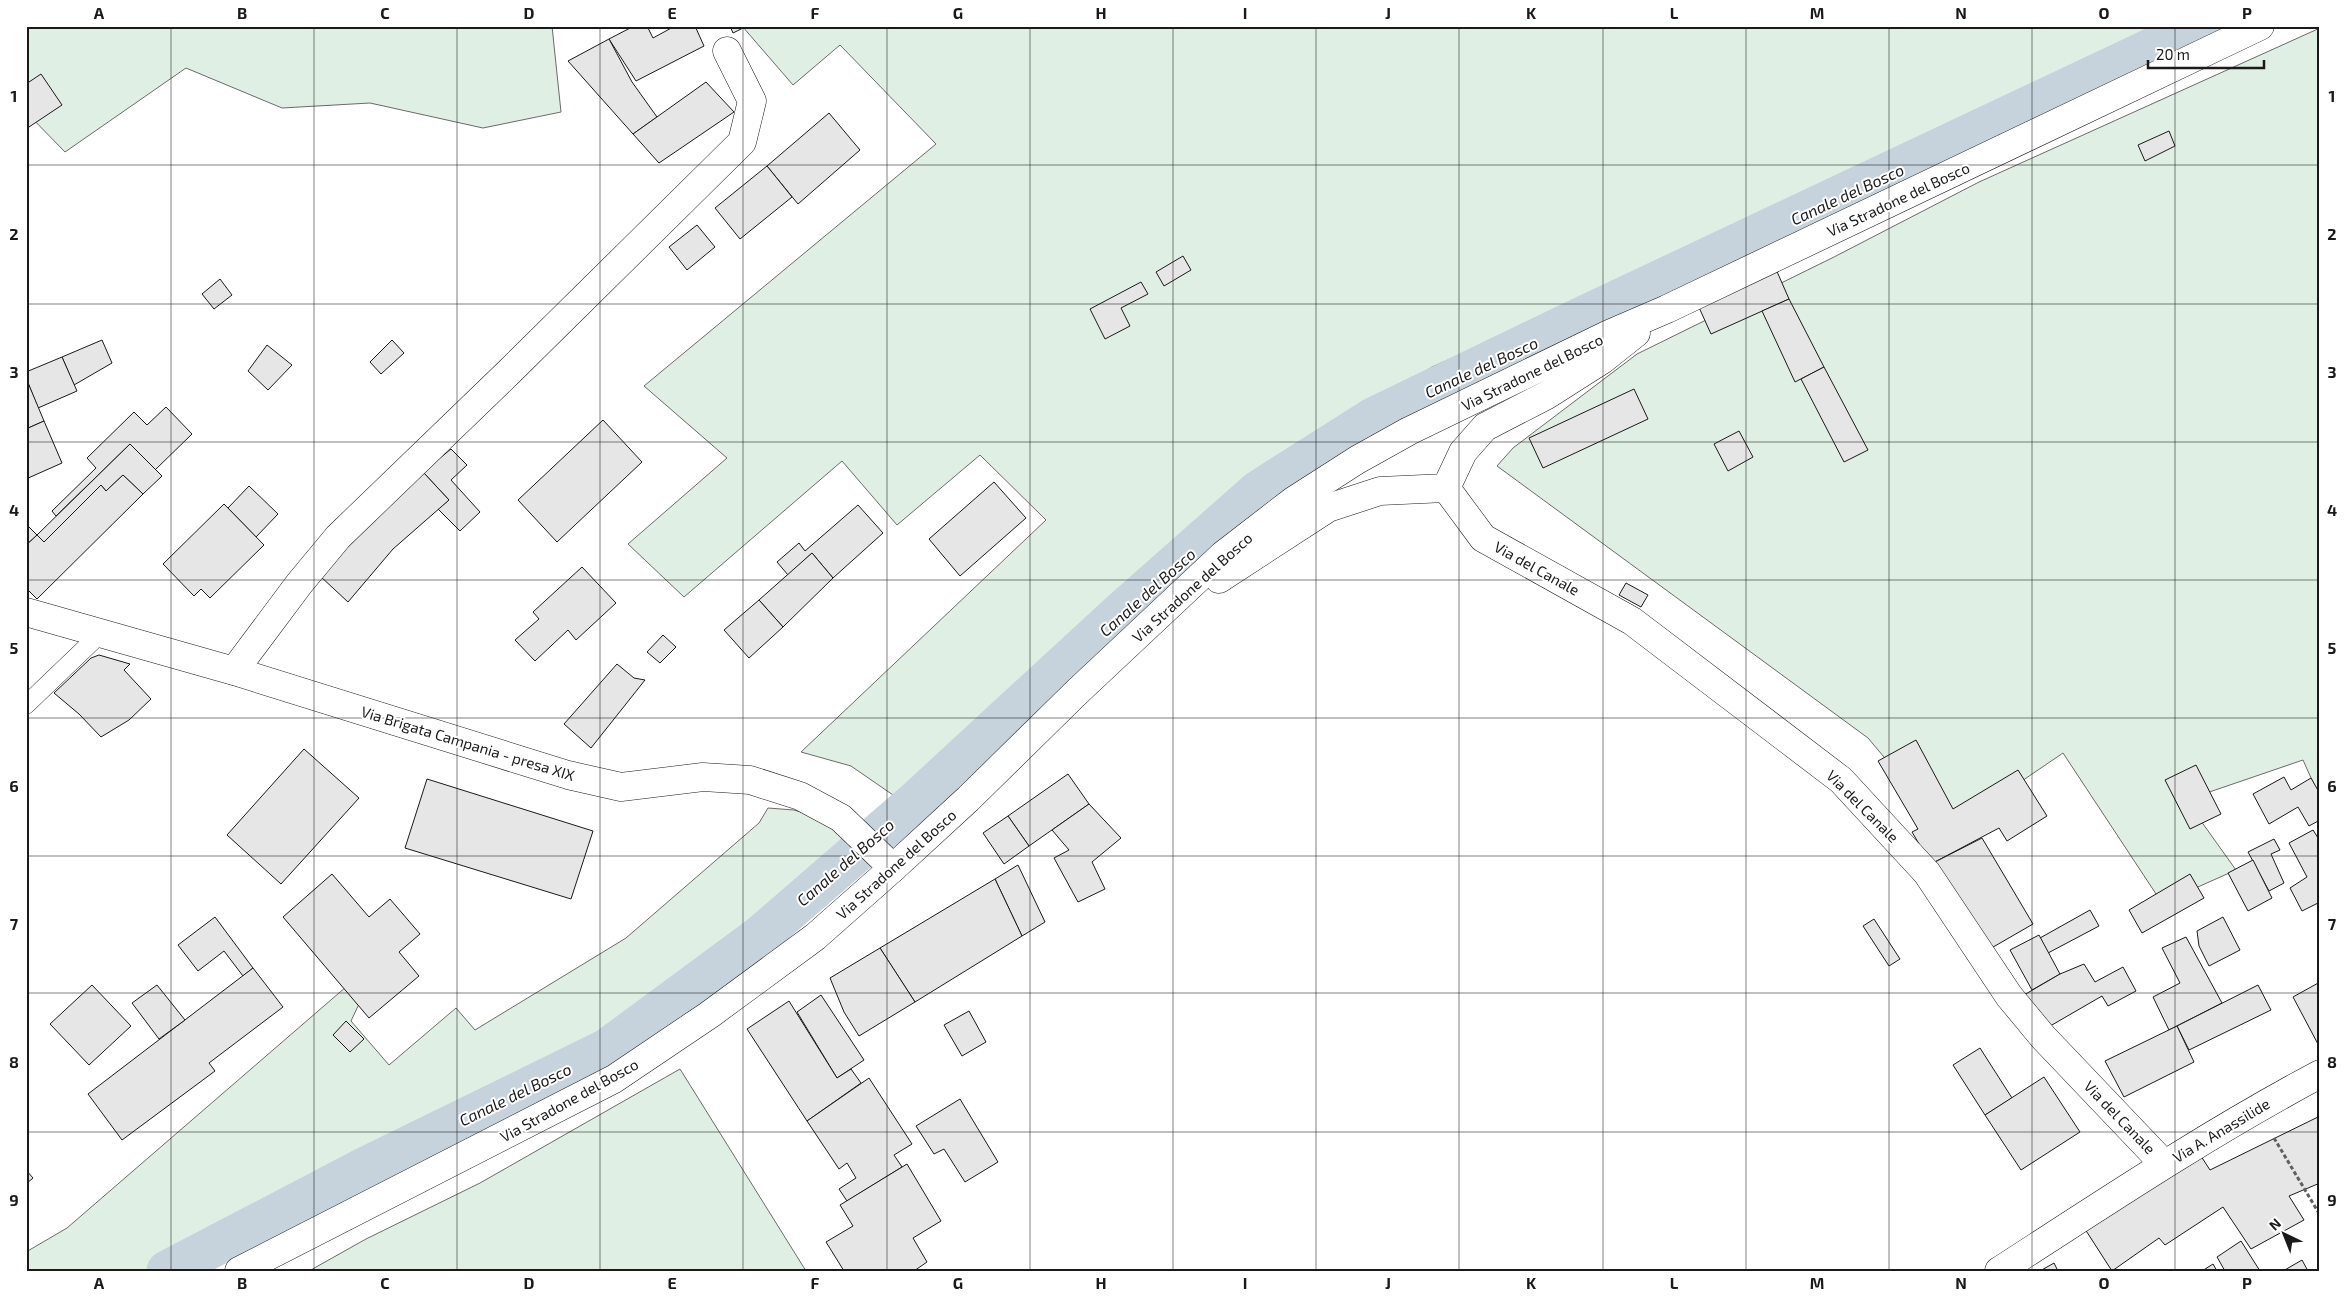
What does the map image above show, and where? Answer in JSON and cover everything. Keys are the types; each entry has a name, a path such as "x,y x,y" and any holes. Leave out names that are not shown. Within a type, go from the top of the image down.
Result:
{"street":[{"name":"Via Stradone del Bosco","path":"239,1271 614,1079 710,1015 814,937 894,868 968,800 1077,692 1223,555 1294,501 1357,460 1409,431 1592,342 1667,309 2260,26"},
{"path":"234,671 299,584 338,537 518,364 742,142 752,101 727,52"},
{"path":"1168,608 1218,579 1328,508 1380,491 1446,488 1463,452 1485,427 1547,395 1602,360 1667,309"},
{"name":"Via del Canale","path":"1446,488 1483,538 1632,621 1840,780 1927,873 2009,996 2043,1037 2164,1164"},
{"name":"Via Brigata Campania - presa XIX","path":"26,612 234,671 568,775 620,787 703,778 750,780 800,796 841,818 894,868"},
{"name":"Via A. Anassilide","path":"1999,1271 2164,1164 2256,1108 2320,1074"}],"lane":[{"path":"26,705 100,634"}],"path":[{"path":"2256,1108 2320,1215"}],"green space":[{"path":"26,26 552,26 561,112 483,128 370,103 282,108 186,68 65,152 26,112"},
{"path":"742,26 2181,26 1954,129 1611,302 1502,336 1432,367 1306,451 1228,516 915,815 893,795 851,766 801,752 1046,520 980,455 897,525 842,461 684,597 628,544 727,458 644,386 936,144 840,45 793,85"},
{"path":"2320,28 2320,798 2303,760 2186,800 2236,870 2162,903 2063,753 1947,832 1868,738 1497,466 1513,448 1637,354 1834,257 1979,182"},
{"path":"768,808 794,810 825,819 872,854 817,900 664,1011 453,1131 340,1187 190,1271 26,1271 26,1252 67,1228 354,980 360,1002 351,1021 389,1065 456,1008 475,1030 626,938 759,823"},
{"path":"680,1069 806,1271 309,1271 366,1239 480,1183"}],"building":[{"path":"634,26 647,26 653,38 675,26 695,26 704,46 636,81 609,39"},
{"path":"730,26 747,26 733,33"},
{"path":"609,39 632,82 657,117 633,134 568,61"},
{"path":"41,74 62,105 29,127 26,123 26,84"},
{"path":"706,82 734,112 659,163 633,134"},
{"path":"829,113 860,150 798,204 767,166"},
{"path":"2169,131 2175,146 2145,161 2138,145"},
{"path":"767,166 792,197 740,239 715,208"},
{"path":"697,225 715,247 687,270 669,247"},
{"path":"1183,256 1191,270 1164,286 1156,272"},
{"path":"1775,267 1789,299 1711,334 1697,303"},
{"path":"220,279 232,295 214,309 202,294"},
{"path":"1141,282 1148,294 1121,308 1130,326 1105,339 1090,309"},
{"path":"1789,299 1824,367 1795,382 1762,311"},
{"path":"102,340 112,363 74,385 62,357"},
{"path":"392,340 404,353 381,374 370,362"},
{"path":"267,345 292,365 268,390 248,371"},
{"path":"62,357 77,391 38,408 26,378 26,372"},
{"path":"1824,367 1868,450 1844,462 1801,379"},
{"path":"26,378 44,421 26,429"},
{"path":"1634,389 1648,419 1543,468 1529,438"},
{"path":"166,407 192,434 155,470 130,444 56,516 52,511 96,468 87,458 134,412 147,425"},
{"path":"603,420 642,462 557,542 518,500"},
{"path":"44,421 62,463 26,479 26,429"},
{"path":"1739,431 1753,457 1728,471 1714,444"},
{"path":"130,444 162,476 143,494 123,475 106,491 101,485 44,542 37,535"},
{"path":"451,449 467,465 451,480 480,512 460,531 438,509 449,500 423,472"},
{"path":"423,472 449,500 393,549 348,602 320,576 369,523"},
{"path":"123,475 143,494 37,599 26,588 26,545 37,535 44,542 101,485 106,491"},
{"path":"994,482 1026,518 960,576 929,539"},
{"path":"249,486 278,514 256,537 228,508"},
{"path":"224,504 264,545 210,598 201,589 194,596 163,564"},
{"path":"858,505 883,533 833,578 812,553 788,575 777,562 799,543 805,551"},
{"path":"26,524 37,535 26,545"},
{"path":"812,553 833,578 783,627 759,600"},
{"path":"582,567 616,603 576,640 568,630 535,661 515,640 539,619 533,612"},
{"path":"1626,583 1648,595 1641,607 1619,595"},
{"path":"759,600 783,627 749,658 724,630"},
{"path":"663,635 676,647 660,663 647,652"},
{"path":"99,655 130,664 124,670 151,699 129,720 101,737 79,714 54,693 91,658"},
{"path":"617,664 634,678 645,680 591,748 564,724"},
{"path":"1916,740 1953,809 2018,770 2047,816 2007,841 1999,828 1931,864 1912,832 1918,829 1878,761"},
{"path":"304,749 359,798 281,884 227,835"},
{"path":"2196,765 2221,814 2190,829 2165,780"},
{"path":"1068,774 1089,804 1029,846 1008,816"},
{"path":"2284,777 2291,790 2311,778 2320,794 2320,820 2309,826 2298,807 2269,824 2253,794"},
{"path":"427,779 593,831 571,899 405,848"},
{"path":"1089,804 1121,838 1092,862 1105,889 1078,902 1054,858 1069,850 1052,830"},
{"path":"1008,816 1029,846 1004,864 983,833"},
{"path":"2313,830 2320,841 2320,902 2302,911 2290,888 2307,877 2289,843"},
{"path":"1982,838 2033,924 1988,950 1931,864"},
{"path":"2274,839 2280,850 2271,854 2284,883 2269,891 2248,852"},
{"path":"2253,860 2272,898 2248,911 2228,873"},
{"path":"1018,865 1045,922 1022,936 995,879"},
{"path":"332,874 369,917 390,899 420,934 399,952 419,976 369,1018 283,917"},
{"path":"2190,874 2204,898 2142,933 2129,910"},
{"path":"995,879 1022,936 915,1002 880,948"},
{"path":"2090,910 2099,926 2048,953 2040,938"},
{"path":"215,917 253,968 243,976 224,951 198,971 178,945"},
{"path":"2223,917 2240,950 2209,966 2199,946 2197,931"},
{"path":"1874,919 1900,959 1889,966 1863,926"},
{"path":"2039,935 2060,974 2032,990 2010,950"},
{"path":"2186,937 2222,1003 2169,1030 2153,997 2180,983 2162,948"},
{"path":"880,948 915,1002 859,1036 844,1012 830,978"},
{"path":"2084,964 2095,982 2123,967 2136,991 2108,1006 2102,996 2045,1029 2024,995 2060,974"},
{"path":"253,968 283,1007 209,1063 215,1071 122,1140 88,1094"},
{"path":"2320,982 2320,1046 2319,1046 2293,997"},
{"path":"92,985 131,1026 89,1065 50,1024"},
{"path":"157,985 185,1020 159,1039 132,1003"},
{"path":"2258,985 2271,1010 2189,1050 2177,1026"},
{"path":"821,995 864,1060 837,1078 797,1012"},
{"path":"789,1001 837,1078 851,1069 861,1083 807,1121 747,1029"},
{"path":"969,1011 986,1042 962,1056 944,1025"},
{"path":"346,1021 364,1039 350,1052 333,1035"},
{"path":"2177,1026 2194,1062 2124,1097 2105,1061"},
{"path":"1980,1048 2012,1098 1985,1115 1953,1065"},
{"path":"2044,1077 2080,1132 2021,1170 1985,1115"},
{"path":"869,1078 912,1144 894,1155 902,1167 847,1201 839,1189 856,1178 847,1163 839,1169 807,1121"},
{"path":"960,1099 998,1162 965,1182 944,1149 934,1154 916,1126"},
{"path":"2320,1116 2320,1183 2289,1196 2304,1220 2251,1249 2223,1207 2165,1245 2159,1238 2112,1271 2083,1226 2197,1150 2210,1170"},
{"path":"907,1164 941,1221 913,1238 927,1262 914,1271 844,1271 826,1242 853,1226 840,1205"},
{"path":"26,1170 33,1178 26,1184"},
{"path":"2241,1241 2260,1271 2225,1271 2217,1257"},
{"path":"2302,1260 2308,1271 2283,1271"},
{"path":"2054,1263 2058,1271 2040,1271"},
{"path":"2213,1264 2217,1271 2202,1271"}],"waterway":[{"name":"Canale del Bosco","path":"167,1271 364,1168 607,1049 760,936 916,801 1120,613 1258,491 1373,418 1576,320 2199,26"}]}
